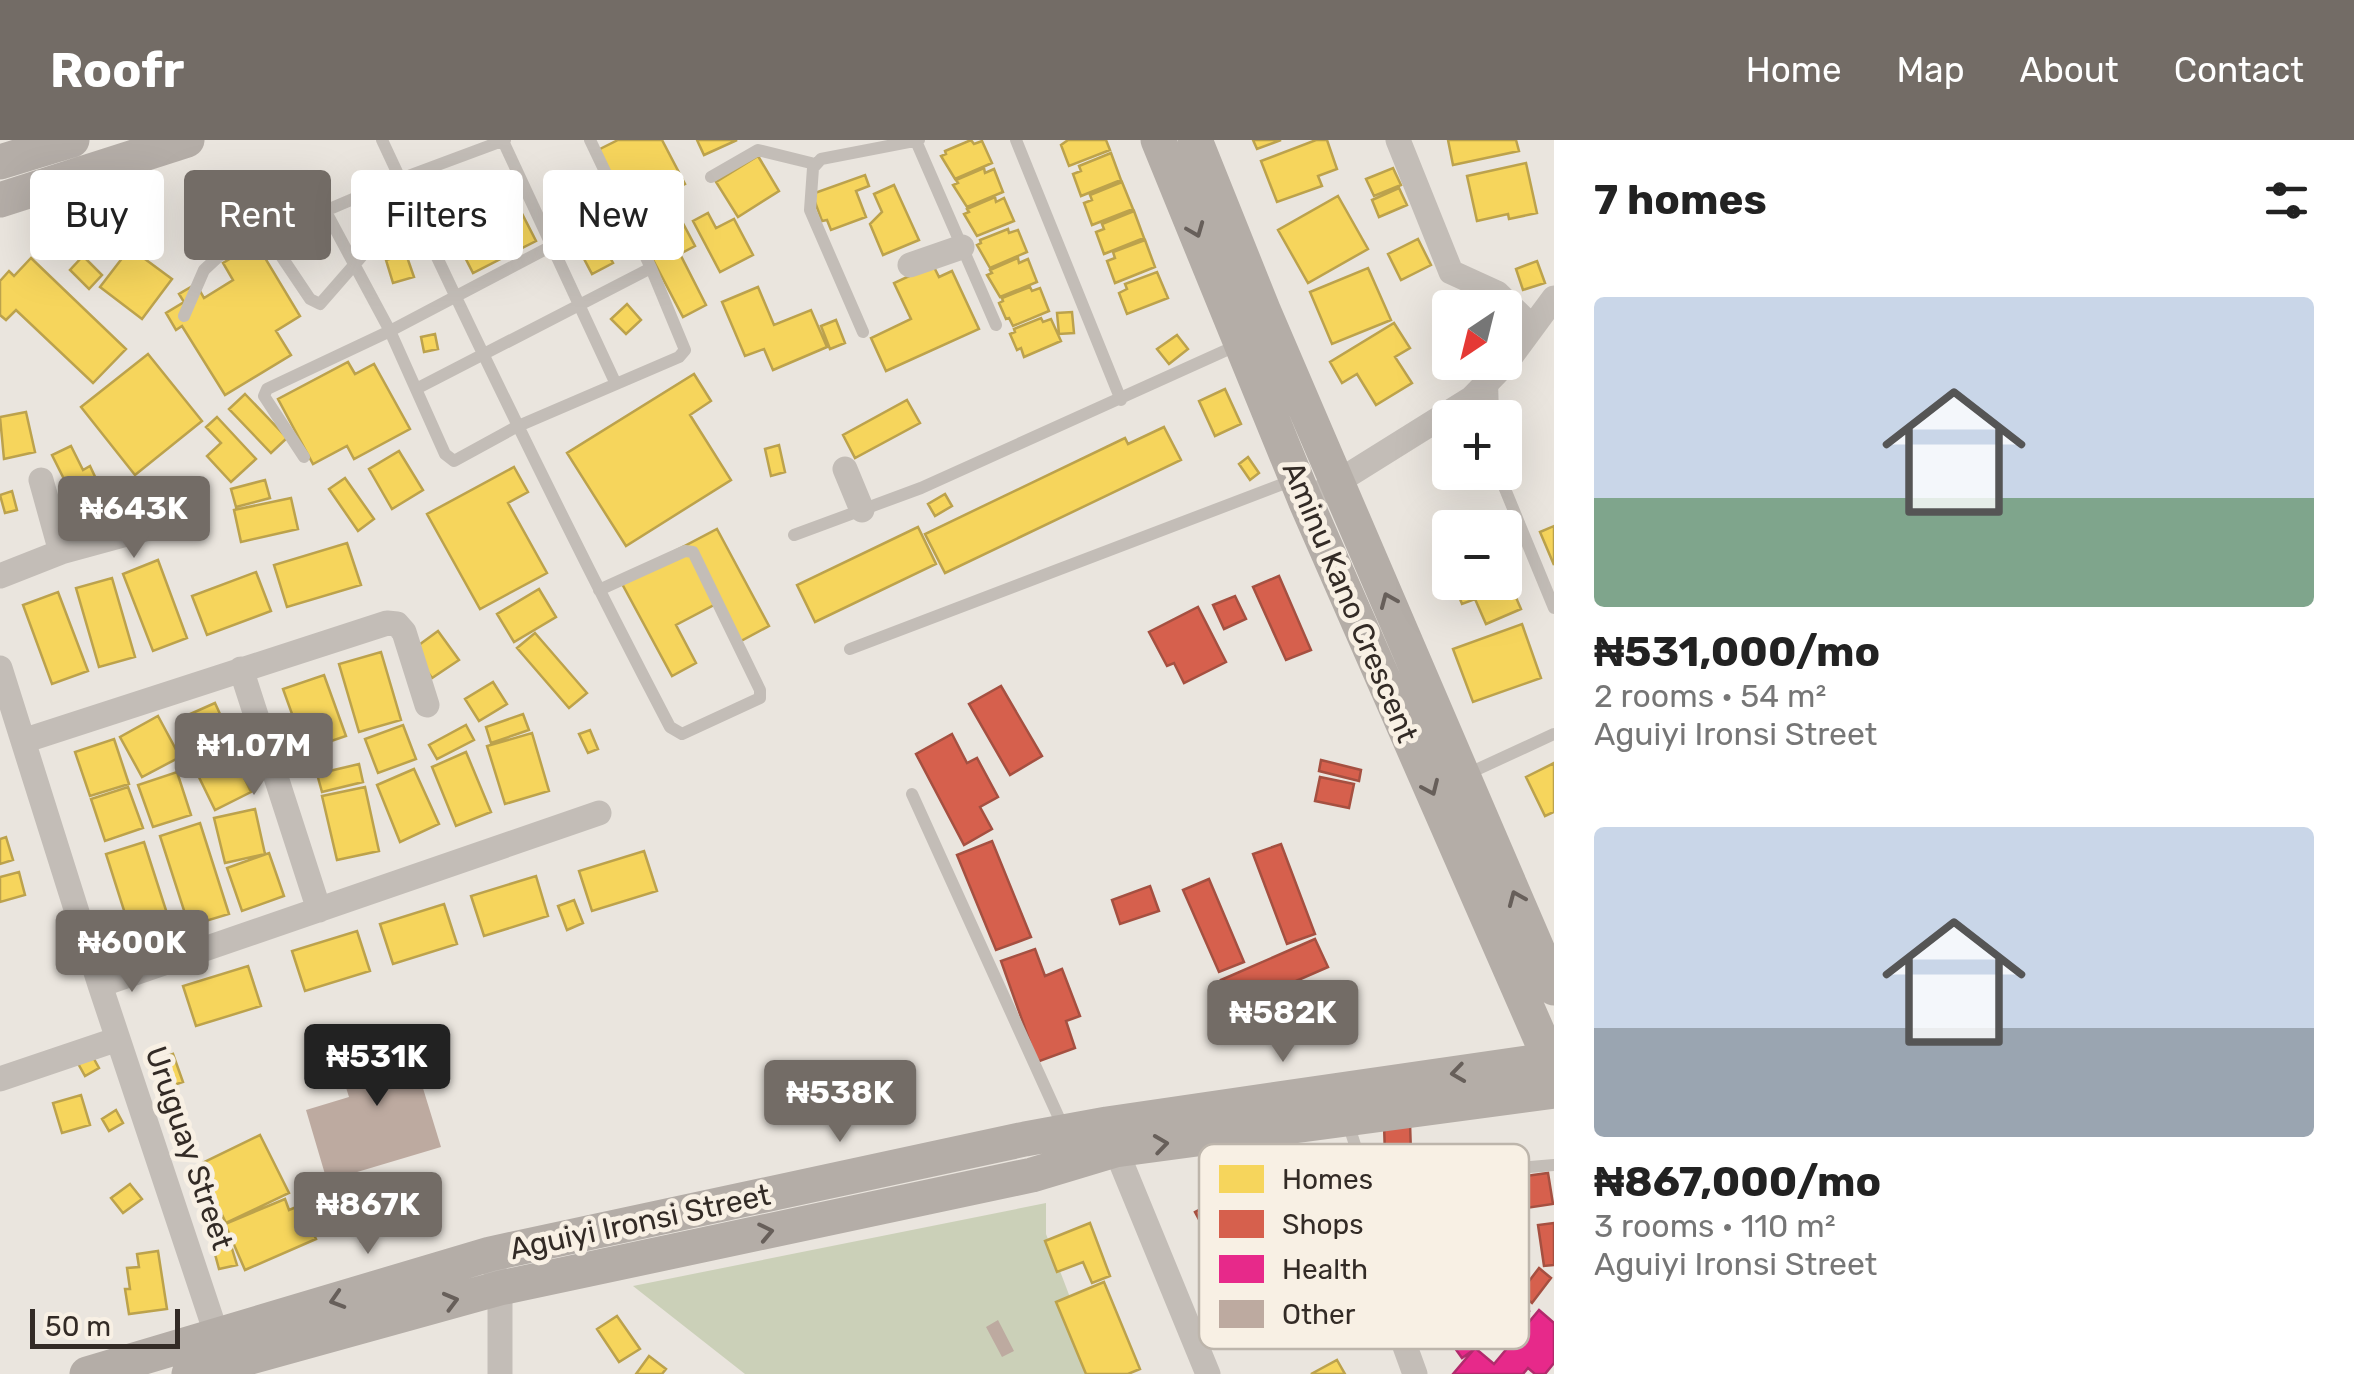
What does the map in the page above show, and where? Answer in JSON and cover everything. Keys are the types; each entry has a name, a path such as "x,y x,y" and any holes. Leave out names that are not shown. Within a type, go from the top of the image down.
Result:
{"main road":[{"path":"0,162 72,140"},
{"path":"0,200 187,140"},
{"name":"Aminu Kano Crescent","path":"1158,140 1301,489 1553,1073"},
{"name":"Aminu Kano Crescent","path":"1195,140 1554,988"},
{"path":"1064,1132 1111,1137 1346,1118 1553,1073"},
{"path":"1111,1137 1553,1073"},
{"name":"Aguiyi Ironsi Street","path":"188,1374 221,1350 490,1254 1064,1132"},
{"name":"Aguiyi Ironsi Street","path":"87,1374 221,1350 1032,1174 1111,1137"}],"street":[{"path":"1398,140 1450,272 1497,293 1532,327"},
{"path":"910,265 962,247"},
{"path":"1522,340 1554,298"},
{"path":"1470,400 1489,380"},
{"path":"1301,489 1338,484 1432,434"},
{"path":"846,470 862,510"},
{"path":"41,480 61,552"},
{"path":"0,576 61,552 192,516"},
{"path":"23,740 387,622 398,624 404,632 427,705"},
{"name":"Uruguay Street","path":"0,668 221,1350"},
{"path":"241,669 319,910"},
{"path":"100,986 598,813"},
{"path":"0,1079 118,1039"},
{"path":"1111,1137 1208,1374"},
{"path":"490,1254 500,1288 500,1374"},
{"path":"1406,1349 1415,1374"}],"lane":[{"path":"382,140 396,170"},
{"path":"424,170 504,140 543,223"},
{"path":"590,140 604,170"},
{"path":"711,176 758,150 815,164 918,140 996,325"},
{"path":"1016,140 1121,400"},
{"path":"815,164 810,210 863,332"},
{"path":"331,220 390,330 444,454 451,460 615,382 679,357 685,350 648,260"},
{"path":"304,457 264,396 266,390 543,249"},
{"path":"184,316 204,270 215,260"},
{"path":"285,260 316,304 323,302 355,262"},
{"path":"438,260 516,427 600,590 674,732 682,734 760,698 760,690 693,552 685,551 600,590"},
{"path":"560,260 615,382"},
{"path":"416,389 652,268"},
{"path":"794,535 921,488 1242,343"},
{"path":"850,648 1301,489"},
{"path":"1505,490 1554,608"},
{"path":"1463,776 1554,734"},
{"path":"912,794 1064,1132"},
{"path":"1346,1118 1353,1144"},
{"path":"1529,1167 1554,1165"}],"green space":[{"path":"1046,1203 1046,1234 1099,1374 745,1374 633,1286"}],"building: Homes":[{"path":"618,140 662,140 678,170 606,170 596,151"},
{"path":"697,140 737,140 704,155"},
{"path":"971,140 974,144 982,141 992,163 955,179 941,156"},
{"path":"1068,140 1106,140 1110,150 1069,166 1061,145"},
{"path":"1253,140 1281,140 1257,149"},
{"path":"1316,140 1327,140 1337,169 1318,176 1322,186 1277,202 1261,161"},
{"path":"1448,140 1516,140 1519,151 1453,165"},
{"path":"1111,153 1121,180 1081,196 1073,174 1081,171 1079,166"},
{"path":"758,156 779,191 738,217 716,182"},
{"path":"1526,163 1537,213 1477,221 1467,176"},
{"path":"984,168 985,173 994,169 1003,192 967,207 953,185"},
{"path":"1393,168 1401,185 1374,196 1366,179"},
{"path":"865,175 869,186 856,191 866,217 831,230 827,220 822,221 812,194"},
{"path":"1122,182 1133,209 1092,225 1084,203 1092,200 1090,195"},
{"path":"894,185 919,240 883,255 870,224 882,212 874,194"},
{"path":"1399,188 1407,205 1379,217 1372,200"},
{"path":"1338,196 1368,249 1308,283 1278,230"},
{"path":"995,197 996,202 1004,198 1014,221 977,236 964,214"},
{"path":"1134,211 1144,238 1104,254 1096,232 1104,229 1102,224"},
{"path":"708,213 716,228 734,219 753,255 720,272 693,221"},
{"path":"523,216 536,241 523,248"},
{"path":"684,225 695,246 684,252"},
{"path":"1008,229 1009,233 1018,230 1027,252 990,268 977,245 980,240"},
{"path":"1418,239 1431,265 1401,280 1388,254"},
{"path":"1145,240 1155,267 1115,283 1107,261 1115,258 1113,252"},
{"path":"1018,258 1019,263 1028,259 1037,282 1000,297 987,275"},
{"path":"33,260 126,349 93,383 16,310 6,320 0,315 0,281 9,271 14,276"},
{"path":"79,260 87,260 102,275 89,289 70,270"},
{"path":"121,260 146,260 172,279 142,319 100,287"},
{"path":"266,260 300,316 276,331 291,355 225,395 182,326 176,330 166,313 184,302 179,294 196,284 204,298 233,280 223,263"},
{"path":"386,260 408,260 414,277 393,283"},
{"path":"466,260 499,260 473,273"},
{"path":"585,260 611,260 613,263 592,274"},
{"path":"653,260 683,260 706,305 683,317"},
{"path":"1537,261 1545,283 1523,290 1516,269"},
{"path":"933,265 939,277 952,271 979,329 886,371 871,338 911,319 894,283"},
{"path":"1368,268 1391,320 1332,344 1310,292"},
{"path":"1157,272 1168,298 1127,314 1119,293 1127,289 1125,284"},
{"path":"758,287 774,325 811,310 827,347 773,370 764,349 745,356 722,302"},
{"path":"1030,287 1032,291 1040,288 1049,311 1013,326 999,303 1002,298"},
{"path":"627,304 641,320 626,334 611,319"},
{"path":"1072,312 1074,333 1059,334 1057,313"},
{"path":"1041,318 1043,322 1051,319 1061,341 1024,357 1010,334"},
{"path":"836,320 845,343 830,349 821,326"},
{"path":"1394,323 1410,348 1395,357 1412,383 1376,405 1357,374 1342,383 1330,362"},
{"path":"435,334 438,349 424,352 421,337"},
{"path":"1177,335 1188,349 1169,364 1157,349"},
{"path":"148,354 202,421 135,475 81,407"},
{"path":"348,362 355,374 374,364 410,429 354,459 347,446 313,464 278,399"},
{"path":"694,374 711,401 690,415 731,480 626,546 567,453"},
{"path":"1225,389 1241,424 1215,436 1199,401"},
{"path":"245,394 287,438 271,453 229,409"},
{"path":"907,400 920,423 855,458 843,435"},
{"path":"26,412 35,452 4,459 0,417"},
{"path":"217,417 256,459 231,482 207,456 221,443 206,427"},
{"path":"1164,427 1181,460 945,573 925,534 1125,438 1128,444"},
{"path":"779,445 785,472 771,476 765,449"},
{"path":"71,446 83,470 90,466 105,498 80,511 52,455"},
{"path":"399,451 423,490 392,509 369,469"},
{"path":"1248,457 1259,473 1250,480 1239,464"},
{"path":"514,467 528,492 508,503 547,573 480,609 427,514"},
{"path":"345,478 374,519 358,531 329,489"},
{"path":"265,480 270,498 236,507 231,489"},
{"path":"12,491 17,510 5,513 0,495"},
{"path":"945,494 952,506 935,516 928,504"},
{"path":"291,498 298,529 241,542 234,510"},
{"path":"1554,526 1554,565 1540,532"},
{"path":"918,527 936,564 815,622 797,585"},
{"path":"717,529 769,626 739,642 718,603 676,625 696,663 672,676 620,580"},
{"path":"347,543 361,585 287,607 274,565"},
{"path":"158,560 187,638 153,651 123,574"},
{"path":"256,572 271,611 207,635 192,596"},
{"path":"112,578 135,657 99,667 76,588"},
{"path":"539,589 556,617 514,642 497,614"},
{"path":"58,592 88,671 52,684 23,605"},
{"path":"1475,600 1517,600 1521,609 1486,624"},
{"path":"1522,624 1541,678 1473,702 1453,649"},
{"path":"438,631 459,660 432,678 412,650"},
{"path":"535,633 587,693 569,708 517,648"},
{"path":"381,652 401,720 359,732 339,664"},
{"path":"324,675 346,736 305,750 283,689"},
{"path":"493,682 507,704 479,721 465,699"},
{"path":"215,703 235,747 198,763 179,719"},
{"path":"523,714 529,730 491,743 486,727"},
{"path":"158,716 180,757 142,777 120,737"},
{"path":"403,725 416,759 378,773 365,739"},
{"path":"466,725 474,740 437,759 429,745"},
{"path":"590,730 598,749 588,753 579,734"},
{"path":"532,733 549,791 505,804 487,746"},
{"path":"114,739 129,784 90,796 75,752"},
{"path":"232,752 251,792 215,810 195,769"},
{"path":"466,752 491,812 456,826 432,767"},
{"path":"1554,763 1554,812 1545,816 1526,777"},
{"path":"359,764 363,782 322,792 317,774"},
{"path":"414,769 439,824 400,842 377,785"},
{"path":"177,772 191,815 153,827 138,785"},
{"path":"128,787 143,828 105,841 91,799"},
{"path":"365,787 379,851 337,860 322,796"},
{"path":"255,809 265,854 225,863 214,818"},
{"path":"200,823 229,914 189,926 160,836"},
{"path":"6,837 13,860 0,864 0,839"},
{"path":"144,842 173,932 135,945 106,854"},
{"path":"644,851 657,891 592,911 579,871"},
{"path":"269,853 284,896 242,911 227,868"},
{"path":"19,872 25,895 0,902 0,877"},
{"path":"536,876 548,916 484,936 471,896"},
{"path":"574,900 583,923 567,930 558,906"},
{"path":"444,904 457,944 393,964 380,924"},
{"path":"357,931 370,971 305,991 292,951"},
{"path":"248,966 261,1006 196,1026 183,986"},
{"path":"89,1050 99,1068 85,1076 75,1058"},
{"path":"173,1054 183,1082 165,1088 155,1061"},
{"path":"81,1095 90,1125 62,1133 53,1103"},
{"path":"116,1110 123,1123 109,1131 102,1119"},
{"path":"260,1135 289,1193 226,1223 198,1165"},
{"path":"130,1184 142,1199 123,1213 111,1198"},
{"path":"285,1199 289,1210 301,1205 316,1239 245,1270 225,1224"},
{"path":"1090,1223 1110,1276 1092,1283 1083,1262 1057,1272 1045,1241"},
{"path":"229,1239 237,1265 219,1269 212,1243"},
{"path":"158,1251 167,1309 129,1314 127,1268 139,1267 137,1254"},
{"path":"1104,1282 1140,1369 1128,1374 1086,1374 1056,1302"},
{"path":"617,1316 640,1349 619,1362 597,1329"},
{"path":"649,1356 666,1369 662,1374 636,1374"},
{"path":"1337,1360 1345,1374 1311,1374"}],"building: Shops":[{"path":"1279,576 1311,650 1286,660 1253,587"},
{"path":"1235,596 1246,619 1224,629 1213,605"},
{"path":"1198,607 1226,662 1184,683 1174,663 1167,666 1149,632"},
{"path":"1001,686 1042,756 1010,775 969,704"},
{"path":"952,734 967,763 977,758 998,797 980,807 992,829 964,845 916,754"},
{"path":"1321,760 1361,770 1359,781 1319,771"},
{"path":"1320,777 1354,784 1349,808 1315,801"},
{"path":"992,841 1031,937 996,950 957,855"},
{"path":"1281,844 1315,934 1287,944 1253,854"},
{"path":"1209,879 1244,962 1219,972 1183,890"},
{"path":"1150,886 1159,911 1120,924 1112,900"},
{"path":"1315,939 1328,967 1234,1008 1221,980"},
{"path":"1035,949 1045,976 1062,969 1080,1016 1066,1021 1075,1048 1037,1062 1001,961"},
{"path":"1410,1123 1411,1144 1385,1144 1384,1124"},
{"path":"1548,1173 1553,1204 1529,1208 1529,1176"},
{"path":"1554,1223 1554,1265 1544,1266 1538,1225"},
{"path":"1539,1268 1551,1278 1532,1303 1529,1281"}],"building: Health":[{"path":"1539,1310 1554,1323 1554,1363 1545,1374 1535,1374 1528,1368 1523,1374 1453,1374 1474,1349 1494,1364 1506,1349 1529,1349 1529,1322"},
{"path":"1456,1349 1475,1349 1462,1358"}],"building: Other":[{"path":"420,1031 435,1081 422,1085 441,1147 327,1181 306,1110 349,1097 336,1056"},
{"path":"375,1224 378,1238 360,1243 356,1229"},
{"path":"998,1320 1014,1351 1002,1357 986,1327"}]}
